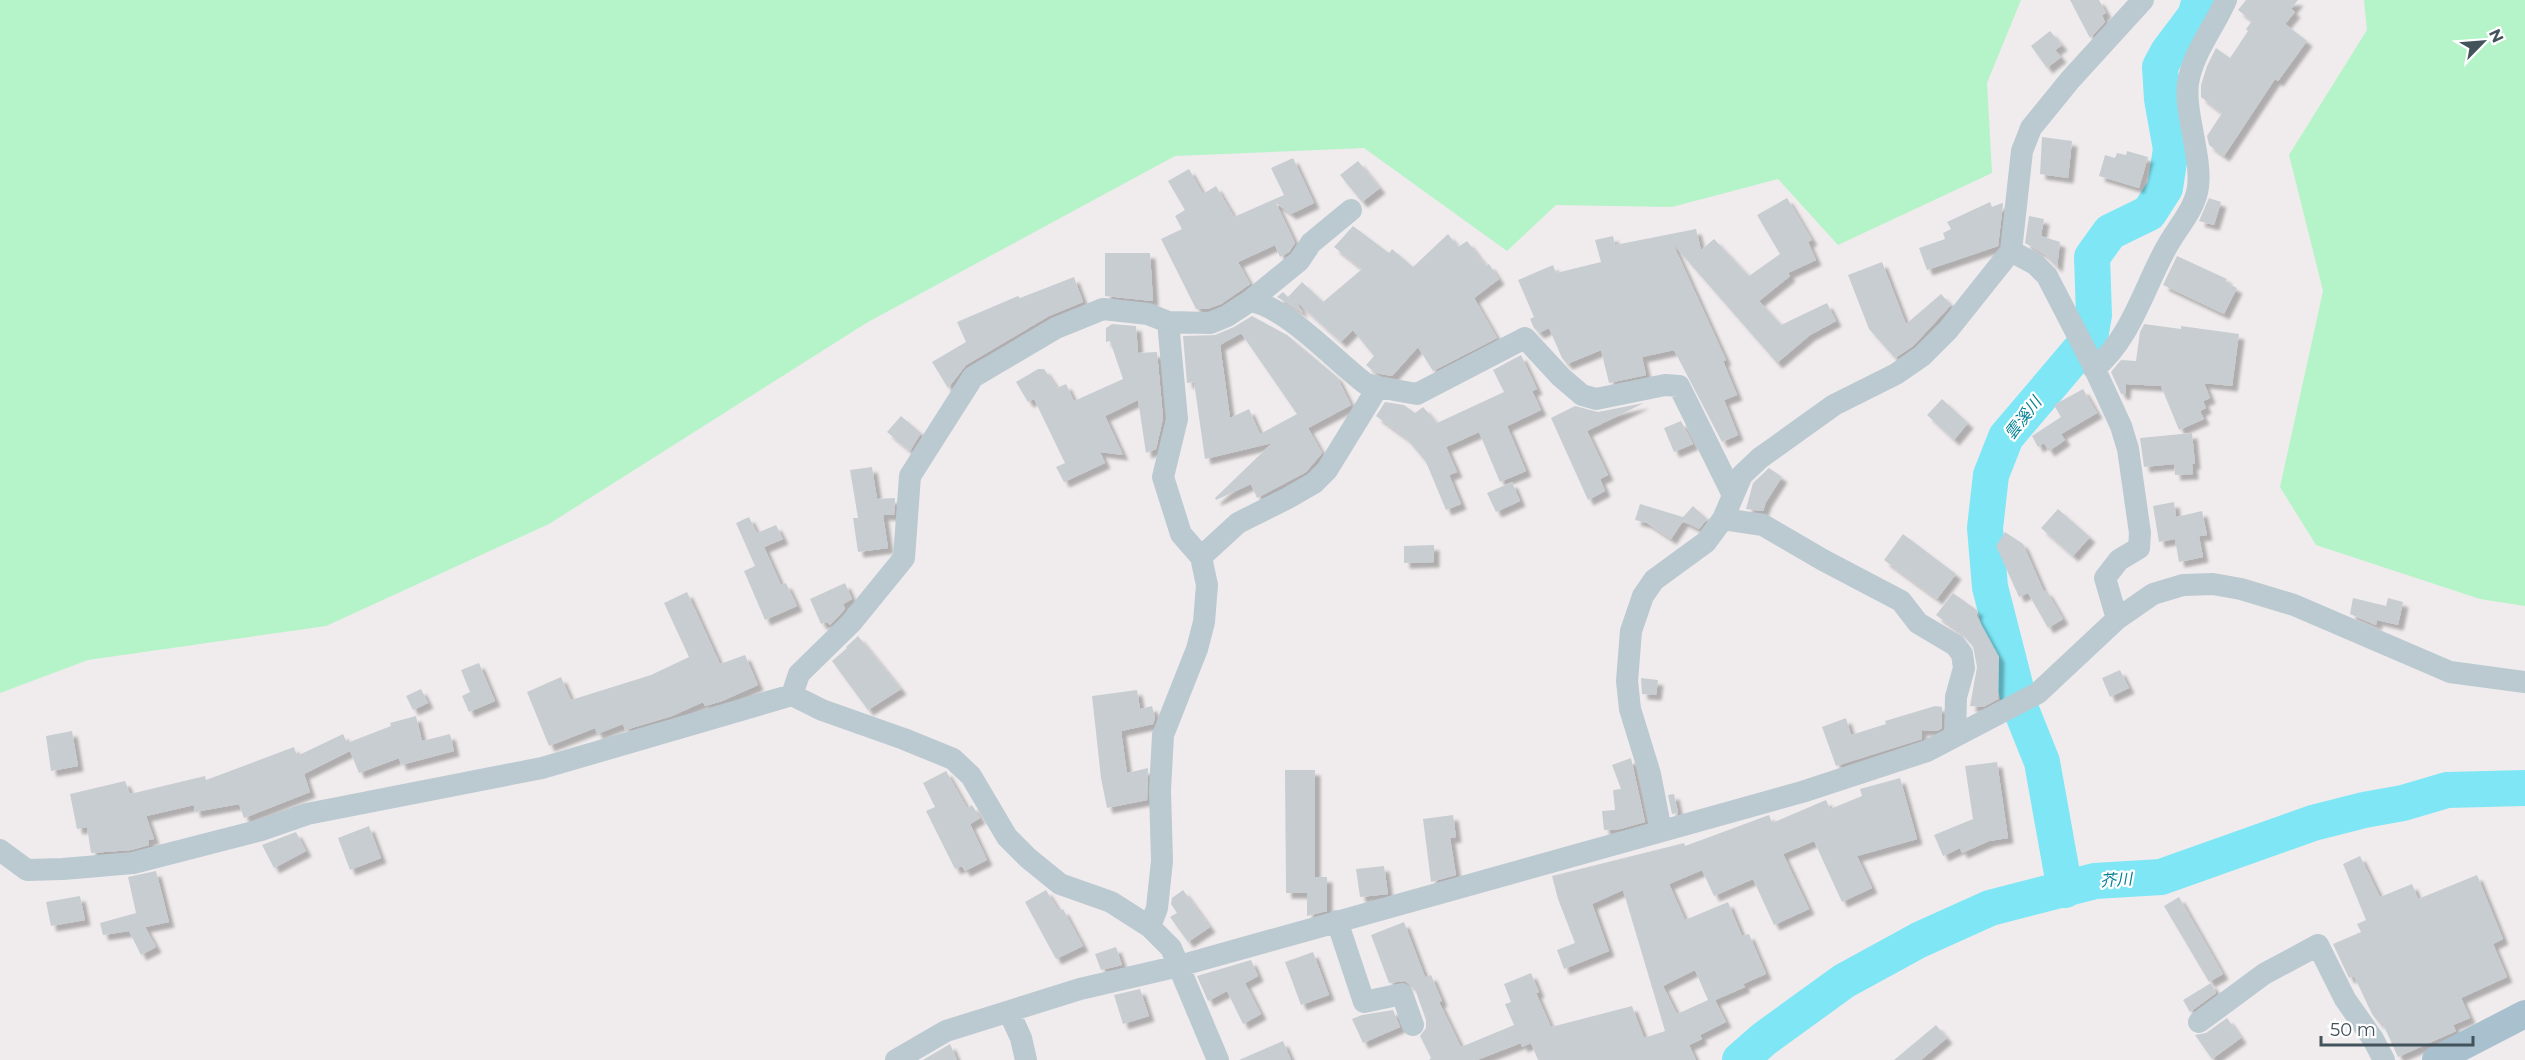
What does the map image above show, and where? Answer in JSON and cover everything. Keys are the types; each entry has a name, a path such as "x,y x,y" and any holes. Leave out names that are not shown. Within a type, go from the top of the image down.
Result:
{"main road":[{"path":"2436,1060 2525,1014"}],"street":[{"path":"1661,831 1650,774 1630,709 1627,681 1631,631 1643,596 1654,580 1706,542 1723,519 1742,475 1780,442 1833,405 1896,374 1922,356 1948,330 2011,251 2022,151 2031,128 2070,80 2143,0"},
{"path":"2093,366 2120,342 2164,251 2189,212 2198,189 2188,83 2195,58 2226,0"},
{"path":"792,695 799,674 851,623 904,558 910,476 973,377 1056,328 1103,309 1148,314 1168,322 1210,323 1227,316 1250,301 1299,261 1311,243 1352,210"},
{"path":"2011,251 2035,264 2046,276 2093,366 2121,426 2128,450 2140,532 2139,548 2119,560 2105,578 2117,619"},
{"path":"1250,301 1260,303 1281,315 1304,331 1366,384 1378,387 1417,394 1525,338 1561,378 1582,395 1596,399 1665,385 1679,386 1733,495"},
{"path":"1150,927 1157,908 1162,861 1160,790 1163,735 1197,649 1204,622 1207,585 1201,557 1181,534 1163,477 1177,419 1168,322"},
{"path":"1201,557 1238,523 1314,483 1327,470 1378,387"},
{"path":"1723,519 1763,525 1901,601 1918,623 1955,645 1962,654 1964,668 1956,697 1955,735"},
{"path":"896,1060 946,1031 1080,989 1179,966 1802,792 1927,751 2031,698 2117,619 2153,594 2183,585 2213,584 2241,589 2294,605 2450,672 2525,682"},
{"path":"0,850 27,870 133,863 261,830 307,814 542,768 792,695 822,710 953,759 971,776 1007,837 1028,858 1060,884 1111,902 1150,927 1171,948 1218,1060"},
{"path":"1337,921 1364,1002 1402,994 1413,1025"},
{"path":"2199,1022 2264,974 2318,945 2345,999 2373,1038 2384,1060"},
{"path":"1009,1012 1021,1038 1026,1060"}],"green space":[{"path":"0,0 2021,0 1987,83 1992,173 1838,245 1778,179 1672,207 1556,205 1507,251 1364,148 1175,156 868,322 549,524 326,626 88,660 0,693"},
{"path":"2364,0 2525,0 2525,606 2480,599 2316,545 2280,487 2323,291 2289,155 2367,30"}],"building":[{"path":"2070,0 2099,0 2106,13 2102,15 2105,22 2090,38"},
{"path":"2246,0 2298,0 2291,9 2295,12 2285,24 2307,41 2278,81 2275,79 2224,156 2209,145 2207,136 2222,113 2201,97 2201,85 2216,48 2230,58 2248,31 2246,29 2252,21 2238,10"},
{"path":"2050,31 2062,45 2055,50 2061,57 2047,68 2031,46"},
{"path":"2042,137 2072,141 2068,178 2040,174"},
{"path":"2127,151 2148,157 2139,188 2099,176 2105,155 2115,158 2117,153 2126,155"},
{"path":"1293,158 1314,203 1291,214 1276,203 1295,243 1289,252 1280,257 1275,245 1238,262 1250,284 1221,304 1207,309 1196,309 1161,239 1182,229 1175,216 1185,210 1168,181 1189,169 1203,194 1216,186 1234,217 1284,195 1271,168"},
{"path":"1358,161 1380,188 1362,202 1340,175"},
{"path":"1787,198 1812,240 1808,242 1816,260 1788,273 1790,276 1759,301 1781,325 1827,303 1836,321 1810,335 1777,363 1673,244 1726,360 1723,361 1737,395 1724,400 1738,435 1722,442 1674,350 1642,357 1646,375 1609,383 1601,350 1567,364 1549,328 1539,333 1534,328 1530,319 1534,317 1518,280 1553,265 1556,273 1601,262 1595,240 1613,236 1615,245 1696,229 1701,250 1714,239 1749,276 1780,254 1757,215"},
{"path":"2209,198 2221,202 2214,225 2199,221"},
{"path":"1990,202 1992,207 2003,204 1998,246 1927,270 1919,248 1945,239 1943,233 1951,229 1947,222"},
{"path":"2029,216 2044,219 2041,236 2060,242 2057,267 2044,254 2025,243"},
{"path":"1353,226 1389,253 1392,249 1413,267 1448,234 1458,247 1467,241 1486,266 1489,264 1499,279 1474,298 1497,338 1433,371 1418,347 1392,376 1381,374 1374,372 1366,365 1374,356 1353,330 1341,342 1296,301 1303,313 1277,297 1283,292 1288,297 1302,282 1323,302 1362,269 1334,247"},
{"path":"1105,253 1150,253 1153,301 1105,296"},
{"path":"2177,256 2227,279 2225,282 2237,288 2224,314 2163,285"},
{"path":"1882,262 1906,324 1941,294 1951,305 1913,346 1895,358 1869,329 1848,275"},
{"path":"1074,277 1083,302 1049,316 966,365 948,388 932,362 966,342 957,322 1018,296 1020,298"},
{"path":"1252,316 1287,335 1337,377 1351,405 1308,428 1322,453 1306,472 1257,498 1251,484 1216,500 1215,498 1272,443 1205,459 1194,382 1187,383 1183,336 1215,335","holes":["1241,333 1297,414 1260,434 1249,409 1230,418 1220,345"]},
{"path":"1112,324 1136,326 1138,353 1157,352 1163,418 1156,449 1146,453 1138,400 1105,416 1123,455 1100,452 1105,463 1064,482 1056,467 1065,463 1034,399 1028,402 1016,382 1038,369 1044,369 1057,388 1066,384 1074,401 1123,379 1110,341 1106,342 1106,328"},
{"path":"2144,324 2181,329 2181,326 2239,334 2232,386 2204,383 2210,398 2203,401 2206,408 2200,411 2204,419 2179,430 2161,386 2126,384 2125,394 2121,394 2111,372 2121,360 2136,361 2140,332"},
{"path":"1521,355 1537,389 1532,391 1541,410 1507,426 1526,471 1500,482 1479,432 1446,447 1457,472 1449,475 1461,504 1446,510 1426,462 1406,438 1376,416 1385,402 1404,405 1415,413 1423,407 1437,423 1504,392 1493,370"},
{"path":"2083,389 2097,413 2061,434 2065,440 2049,451 2044,443 2038,447 2032,436 2061,417 2054,405"},
{"path":"1942,399 1968,423 1954,440 1927,415"},
{"path":"1644,403 1587,431 1608,475 1600,479 1605,491 1588,500 1551,418 1575,406 1598,412"},
{"path":"901,416 921,433 910,451 887,432"},
{"path":"1681,421 1693,444 1674,452 1664,428"},
{"path":"2192,433 2195,464 2192,464 2193,474 2175,475 2174,464 2144,467 2140,438"},
{"path":"872,467 877,499 895,498 894,515 883,515 888,548 858,552 853,518 858,518 850,470"},
{"path":"1769,468 1782,477 1763,511 1746,509 1753,483"},
{"path":"1512,482 1520,501 1496,512 1487,493"},
{"path":"2174,502 2176,517 2202,511 2207,535 2199,536 2203,557 2179,562 2175,539 2159,542 2153,506"},
{"path":"1640,504 1683,517 1693,506 1707,519 1699,529 1683,521 1671,539 1647,523 1635,520"},
{"path":"2058,509 2090,537 2073,556 2041,528"},
{"path":"749,517 757,533 776,525 783,539 764,547 781,585 786,583 797,606 765,620 744,571 755,566 736,523"},
{"path":"2005,532 2023,544 2044,592 2046,590 2063,619 2048,628 2028,593 2019,597 1996,546"},
{"path":"1903,534 1956,574 1937,599 1884,560"},
{"path":"1434,545 1434,562 1404,563 1404,546"},
{"path":"845,583 852,599 843,604 845,609 830,625 827,622 821,624 810,599"},
{"path":"687,592 720,664 745,655 758,685 722,701 705,706 703,702 672,716 625,730 623,724 597,734 595,728 549,746 527,692 561,677 571,700 651,675 689,657 664,603"},
{"path":"1953,593 1978,611 1976,615 1999,657 1998,699 1983,707 1970,706 1977,667 1973,646 1962,634 1936,615"},
{"path":"2353,598 2386,606 2388,598 2403,602 2398,625 2377,620 2376,625 2350,614"},
{"path":"858,636 901,689 868,710 832,661"},
{"path":"479,663 495,701 469,712 462,696 470,692 461,670"},
{"path":"2120,670 2129,688 2110,697 2102,678"},
{"path":"1641,678 1658,680 1656,695 1642,694"},
{"path":"421,689 428,703 413,710 406,696"},
{"path":"1137,690 1140,709 1152,706 1155,718 1153,724 1121,731 1127,773 1148,768 1147,800 1107,808 1101,778 1092,696"},
{"path":"1935,706 1942,707 1942,728 1937,731 1921,730 1922,739 1836,766 1822,727 1846,718 1851,735 1886,724 1885,721"},
{"path":"416,716 422,741 450,734 454,751 401,765 399,758 359,773 350,751 304,774 310,792 244,818 239,804 195,812 194,805 146,816 154,839 148,840 149,845 131,850 91,853 87,827 77,829 70,794 125,781 130,794 205,776 206,780 294,747 297,756 343,734 347,743 391,726 390,723"},
{"path":"72,731 78,766 51,771 46,736"},
{"path":"1631,758 1645,822 1620,829 1604,830 1602,811 1615,810 1613,790 1621,789 1612,765"},
{"path":"1997,762 2008,838 1989,841 1962,853 1960,848 1943,856 1934,835 1973,819 1965,766"},
{"path":"1285,770 1315,770 1315,877 1327,877 1327,911 1307,916 1307,893 1286,893"},
{"path":"946,771 967,808 972,805 980,818 970,824 987,860 965,871 962,866 955,869 926,811 935,807 923,783"},
{"path":"1900,778 1917,839 1857,856 1872,888 1842,902 1814,841 1783,854 1809,909 1774,925 1753,879 1714,896 1702,870 1669,884 1685,920 1728,902 1742,936 1749,934 1766,974 1743,984 1745,987 1715,1000 1726,1022 1700,1035 1702,1039 1689,1045 1696,1060 1538,1060 1531,1043 1522,1047 1521,1043 1477,1060 1429,1060 1431,1058 1420,1036 1426,1028 1426,1020 1415,989 1405,981 1389,983 1371,935 1404,922 1425,977 1431,975 1442,1001 1439,1002 1461,1047 1514,1025 1505,1004 1511,1002 1504,984 1531,973 1539,992 1536,993 1551,1027 1632,1006 1644,1038 1665,1031 1623,890 1592,904 1609,951 1564,969 1557,950 1575,943 1552,876 1684,843 1685,846 1769,815 1772,823 1826,800 1830,809 1862,796 1860,789","holes":["1695,970 1708,1000 1677,1014 1663,986"]},
{"path":"1674,794 1678,813 1672,814 1668,795"},
{"path":"1453,815 1456,837 1450,838 1456,875 1431,882 1423,819"},
{"path":"369,826 381,858 350,870 338,838"},
{"path":"296,832 306,851 274,868 262,845"},
{"path":"2360,856 2380,897 2412,884 2418,899 2477,875 2503,939 2493,944 2507,977 2461,998 2470,1018 2453,1025 2456,1031 2398,1057 2382,1022 2379,1023 2372,1014 2354,976 2349,978 2333,944 2361,932 2357,924 2366,920 2343,864"},
{"path":"1384,866 1388,894 1360,897 1356,869"},
{"path":"156,871 169,922 145,927 156,947 141,955 129,931 103,935 100,923 136,913 128,877"},
{"path":"1046,890 1059,911 1063,909 1083,946 1056,959 1025,902"},
{"path":"1183,890 1210,927 1188,942 1170,917 1177,913 1171,904 1172,898"},
{"path":"80,896 85,920 51,926 46,902"},
{"path":"2179,897 2223,974 2209,982 2164,906"},
{"path":"1116,947 1122,965 1101,970 1095,954"},
{"path":"1313,952 1329,995 1301,1005 1285,962"},
{"path":"1251,960 1258,976 1245,983 1261,1014 1243,1024 1227,991 1208,1001 1197,976"},
{"path":"2211,983 2216,993 2190,1012 2183,1000"},
{"path":"1140,989 1149,1016 1123,1024 1114,995"},
{"path":"1393,1010 1400,1027 1363,1043 1352,1019"},
{"path":"2227,1018 2241,1038 2212,1059 2195,1035 2206,1033"},
{"path":"1936,1025 1947,1038 1921,1060 1894,1060"},
{"path":"1283,1041 1291,1060 1239,1060"},
{"path":"950,1044 957,1060 923,1060"}],"waterway":[{"name":"雲溪川","path":"2065,890 2042,762 2022,712 1990,587 1985,528 1991,475 2006,437 2090,338 2094,315 2092,257 2110,232 2149,213 2165,188 2171,149 2162,99 2160,67 2168,52 2195,16 2200,0"},
{"name":"芥川","path":"1740,1060 1764,1039 1844,981 1919,940 1990,908 2095,881 2161,877 2313,823 2403,803 2447,790 2525,788"}]}
